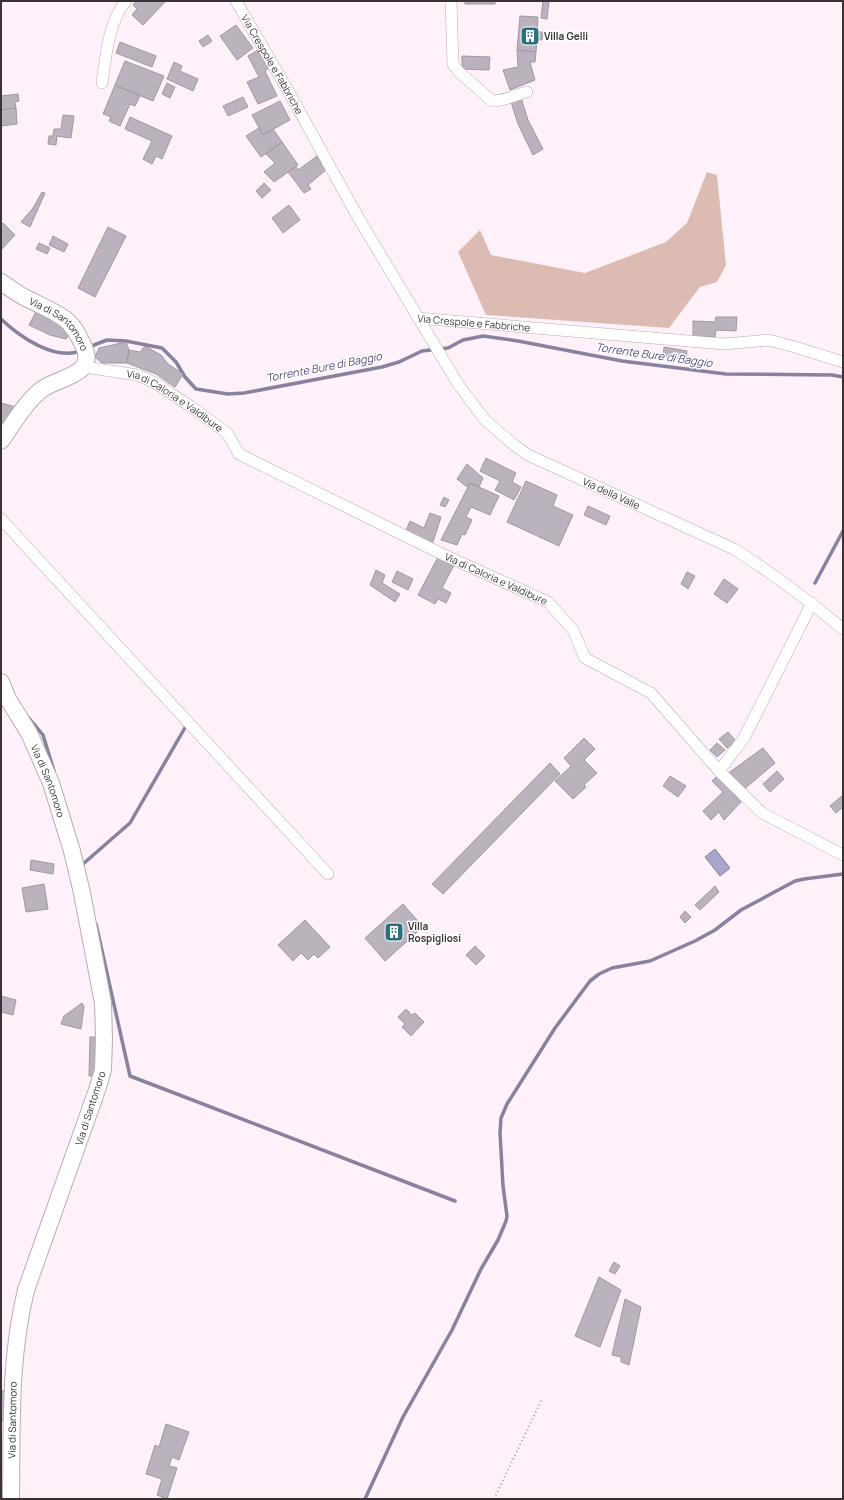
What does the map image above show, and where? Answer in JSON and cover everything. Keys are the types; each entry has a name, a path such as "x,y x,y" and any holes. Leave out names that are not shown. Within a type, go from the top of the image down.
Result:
{"main road":[{"name":"Via di Santomoro","path":"1,282 22,296 63,317 73,327 83,352 78,372 54,382 42,390 30,402 1,441"},
{"name":"Via di Santomoro","path":"1,682 5,703 29,733 51,783 72,851 96,960 103,1003 104,1039 103,1070 97,1090 26,1290 20,1316 13,1373 11,1499"}],"street":[{"path":"102,83 108,42 121,8 126,1"},
{"name":"Via Crespole e Fabbriche","path":"236,1 286,87 359,219 418,318 724,344 769,340 843,362"},
{"path":"451,1 453,64 459,72 492,101 500,101 527,92"},
{"name":"Via della Valle","path":"418,318 475,408 494,428 514,445 544,463 734,549 752,560 812,603 843,628"},
{"name":"Via di Caloria e Valdibure","path":"83,352 157,384 227,432 239,454 442,554 548,602 573,630 585,658 651,693 719,771 762,812 843,855"},
{"path":"1,519 328,874"},
{"path":"719,771 744,738 812,603"}],"path":[{"path":"494,1499 542,1399"}],"shaded area":[{"path":"707,172 717,175 726,265 717,282 700,287 669,328 486,315 458,252 480,230 491,255 585,273 666,242 687,223"},
{"path":"715,849 730,868 720,876 705,857"}],"building":[{"path":"136,1 166,1 143,25 132,15 137,9 133,5"},
{"path":"465,1 495,1 495,4 465,4"},
{"path":"543,1 549,1 547,19 541,18"},
{"name":"Villa Gelli","path":"520,16 538,17 537,32 543,32 542,40 537,39 536,52 517,50"},
{"path":"236,25 253,48 237,60 220,36"},
{"path":"208,35 212,41 203,47 199,41"},
{"path":"120,42 156,56 152,67 116,53"},
{"path":"258,50 269,68 265,71 277,96 258,104 247,82 259,77 248,56"},
{"path":"517,50 536,52 535,62 530,62 535,80 510,90 503,70 518,67"},
{"path":"462,56 490,57 489,70 462,69"},
{"path":"125,61 164,76 153,101 115,85"},
{"path":"174,62 182,66 180,71 198,79 193,91 167,79"},
{"path":"167,83 175,87 170,98 162,94"},
{"path":"115,85 140,96 135,106 130,104 120,126 109,121 111,117 103,114"},
{"path":"18,94 19,101 15,102 16,108 1,110 1,96"},
{"path":"243,97 248,107 228,116 223,106"},
{"path":"521,98 528,120 543,149 533,155 518,124 511,102"},
{"path":"280,101 290,120 263,135 252,115"},
{"path":"16,108 17,124 1,126 1,110"},
{"path":"63,115 74,116 71,138 57,136 56,145 48,144 49,136 53,136 54,129 61,129"},
{"path":"130,117 172,136 162,159 156,156 152,164 143,159 152,141 125,129"},
{"path":"259,128 263,135 273,129 282,142 261,157 246,136"},
{"path":"282,142 298,165 274,182 264,172 275,163 266,154"},
{"path":"317,156 326,170 308,185 311,189 304,193 288,172 296,167 298,170"},
{"path":"264,183 271,190 262,198 256,191"},
{"path":"42,192 45,193 30,227 21,222 33,208"},
{"path":"289,205 300,220 283,233 272,218"},
{"path":"3,223 15,235 1,250 1,225"},
{"path":"108,227 126,236 95,297 78,288"},
{"path":"53,236 68,244 64,252 49,245"},
{"path":"39,243 50,248 47,254 36,249"},
{"path":"37,310 70,332 66,339 50,335 29,325"},
{"path":"716,317 737,317 736,331 716,330 715,337 693,337 693,321 715,322"},
{"path":"126,342 129,350 127,363 102,363 95,357 99,348"},
{"path":"145,346 161,355 168,364 183,374 175,387 156,374 127,363 129,350 140,352"},
{"path":"664,347 687,351 686,360 663,356"},
{"path":"1,403 16,407 1,427"},
{"path":"486,458 516,473 512,482 521,487 514,500 495,490 500,481 480,471"},
{"path":"467,464 483,478 479,487 470,483 467,487 457,479"},
{"path":"526,481 557,495 553,506 573,515 559,546 507,522"},
{"path":"470,483 499,496 490,515 471,507 466,517 472,520 465,535 462,534 457,545 441,540"},
{"path":"444,497 449,500 445,507 440,505"},
{"path":"588,506 610,516 606,525 584,515"},
{"path":"430,513 441,517 432,545 405,533 410,521 424,528"},
{"path":"438,557 454,565 442,588 451,593 446,603 438,599 435,604 418,595"},
{"path":"376,570 385,575 382,583 400,594 395,602 370,585"},
{"path":"397,571 413,579 408,590 392,582"},
{"path":"687,572 695,576 688,589 681,584"},
{"path":"724,579 738,589 727,603 714,594"},
{"path":"728,732 736,741 727,748 719,739"},
{"path":"584,738 595,749 584,760 597,773 584,785 586,787 573,799 555,781 571,766 564,758"},
{"path":"717,743 725,750 717,757 710,750"},
{"path":"763,748 775,763 736,796 729,787 727,774"},
{"path":"550,763 560,774 443,894 432,884"},
{"path":"777,771 784,779 770,792 763,784"},
{"path":"718,775 741,802 724,820 719,812 711,820 703,811 723,792 712,781"},
{"path":"670,776 686,786 678,797 663,786"},
{"path":"843,795 843,807 836,813 830,806"},
{"path":"31,860 54,864 53,874 30,870"},
{"path":"44,884 48,909 26,912 22,888"},
{"path":"715,886 719,892 700,910 695,905"},
{"name":"Villa Rospigliosi","path":"403,904 423,927 385,961 365,938"},
{"path":"685,911 691,917 685,923 680,917"},
{"path":"305,920 330,947 318,958 314,954 308,960 301,953 293,961 278,945"},
{"path":"475,946 485,956 476,965 466,955"},
{"path":"1,996 16,1000 13,1015 1,1012"},
{"path":"82,1003 84,1007 81,1029 61,1024 64,1016"},
{"path":"406,1009 412,1015 415,1013 424,1022 411,1036 402,1027 405,1024 398,1017"},
{"path":"90,1037 100,1037 99,1076 89,1076"},
{"path":"614,1262 620,1266 615,1274 609,1271"},
{"path":"599,1277 621,1290 600,1347 575,1336"},
{"path":"625,1299 641,1307 629,1365 621,1362 621,1357 612,1355"},
{"path":"1,1391 8,1391 8,1421 1,1421"},
{"path":"166,1424 189,1432 179,1460 172,1457 169,1466 177,1468 167,1499 157,1495 162,1479 146,1474 155,1445 159,1447"}],"waterway":[{"name":"Torrente Bure di Baggio","path":"1,319 17,333 48,350 59,353 80,351"},
{"name":"Torrente Bure di Baggio","path":"89,347 107,340 126,341 162,348 176,362 185,377 196,389 228,394 244,393 382,367 399,362 422,351 448,348 463,340 483,336 518,341 622,361 726,374 832,375 843,377"},
{"path":"815,583 843,531"},
{"path":"28,717 43,735 54,771"},
{"path":"83,864 130,823 186,726"},
{"path":"365,1499 403,1417 452,1330 481,1269 498,1240 506,1221 507,1216 503,1186 500,1133 501,1118 507,1104 555,1028 590,981 599,974 612,968 650,961 695,941 715,930 741,910 795,881 843,874"},
{"path":"96,924 130,1076 455,1201"}],"place":[{"name":"Villa Gelli","path":"530,36"},
{"name":"Villa Rospigliosi","path":"394,932"}]}
